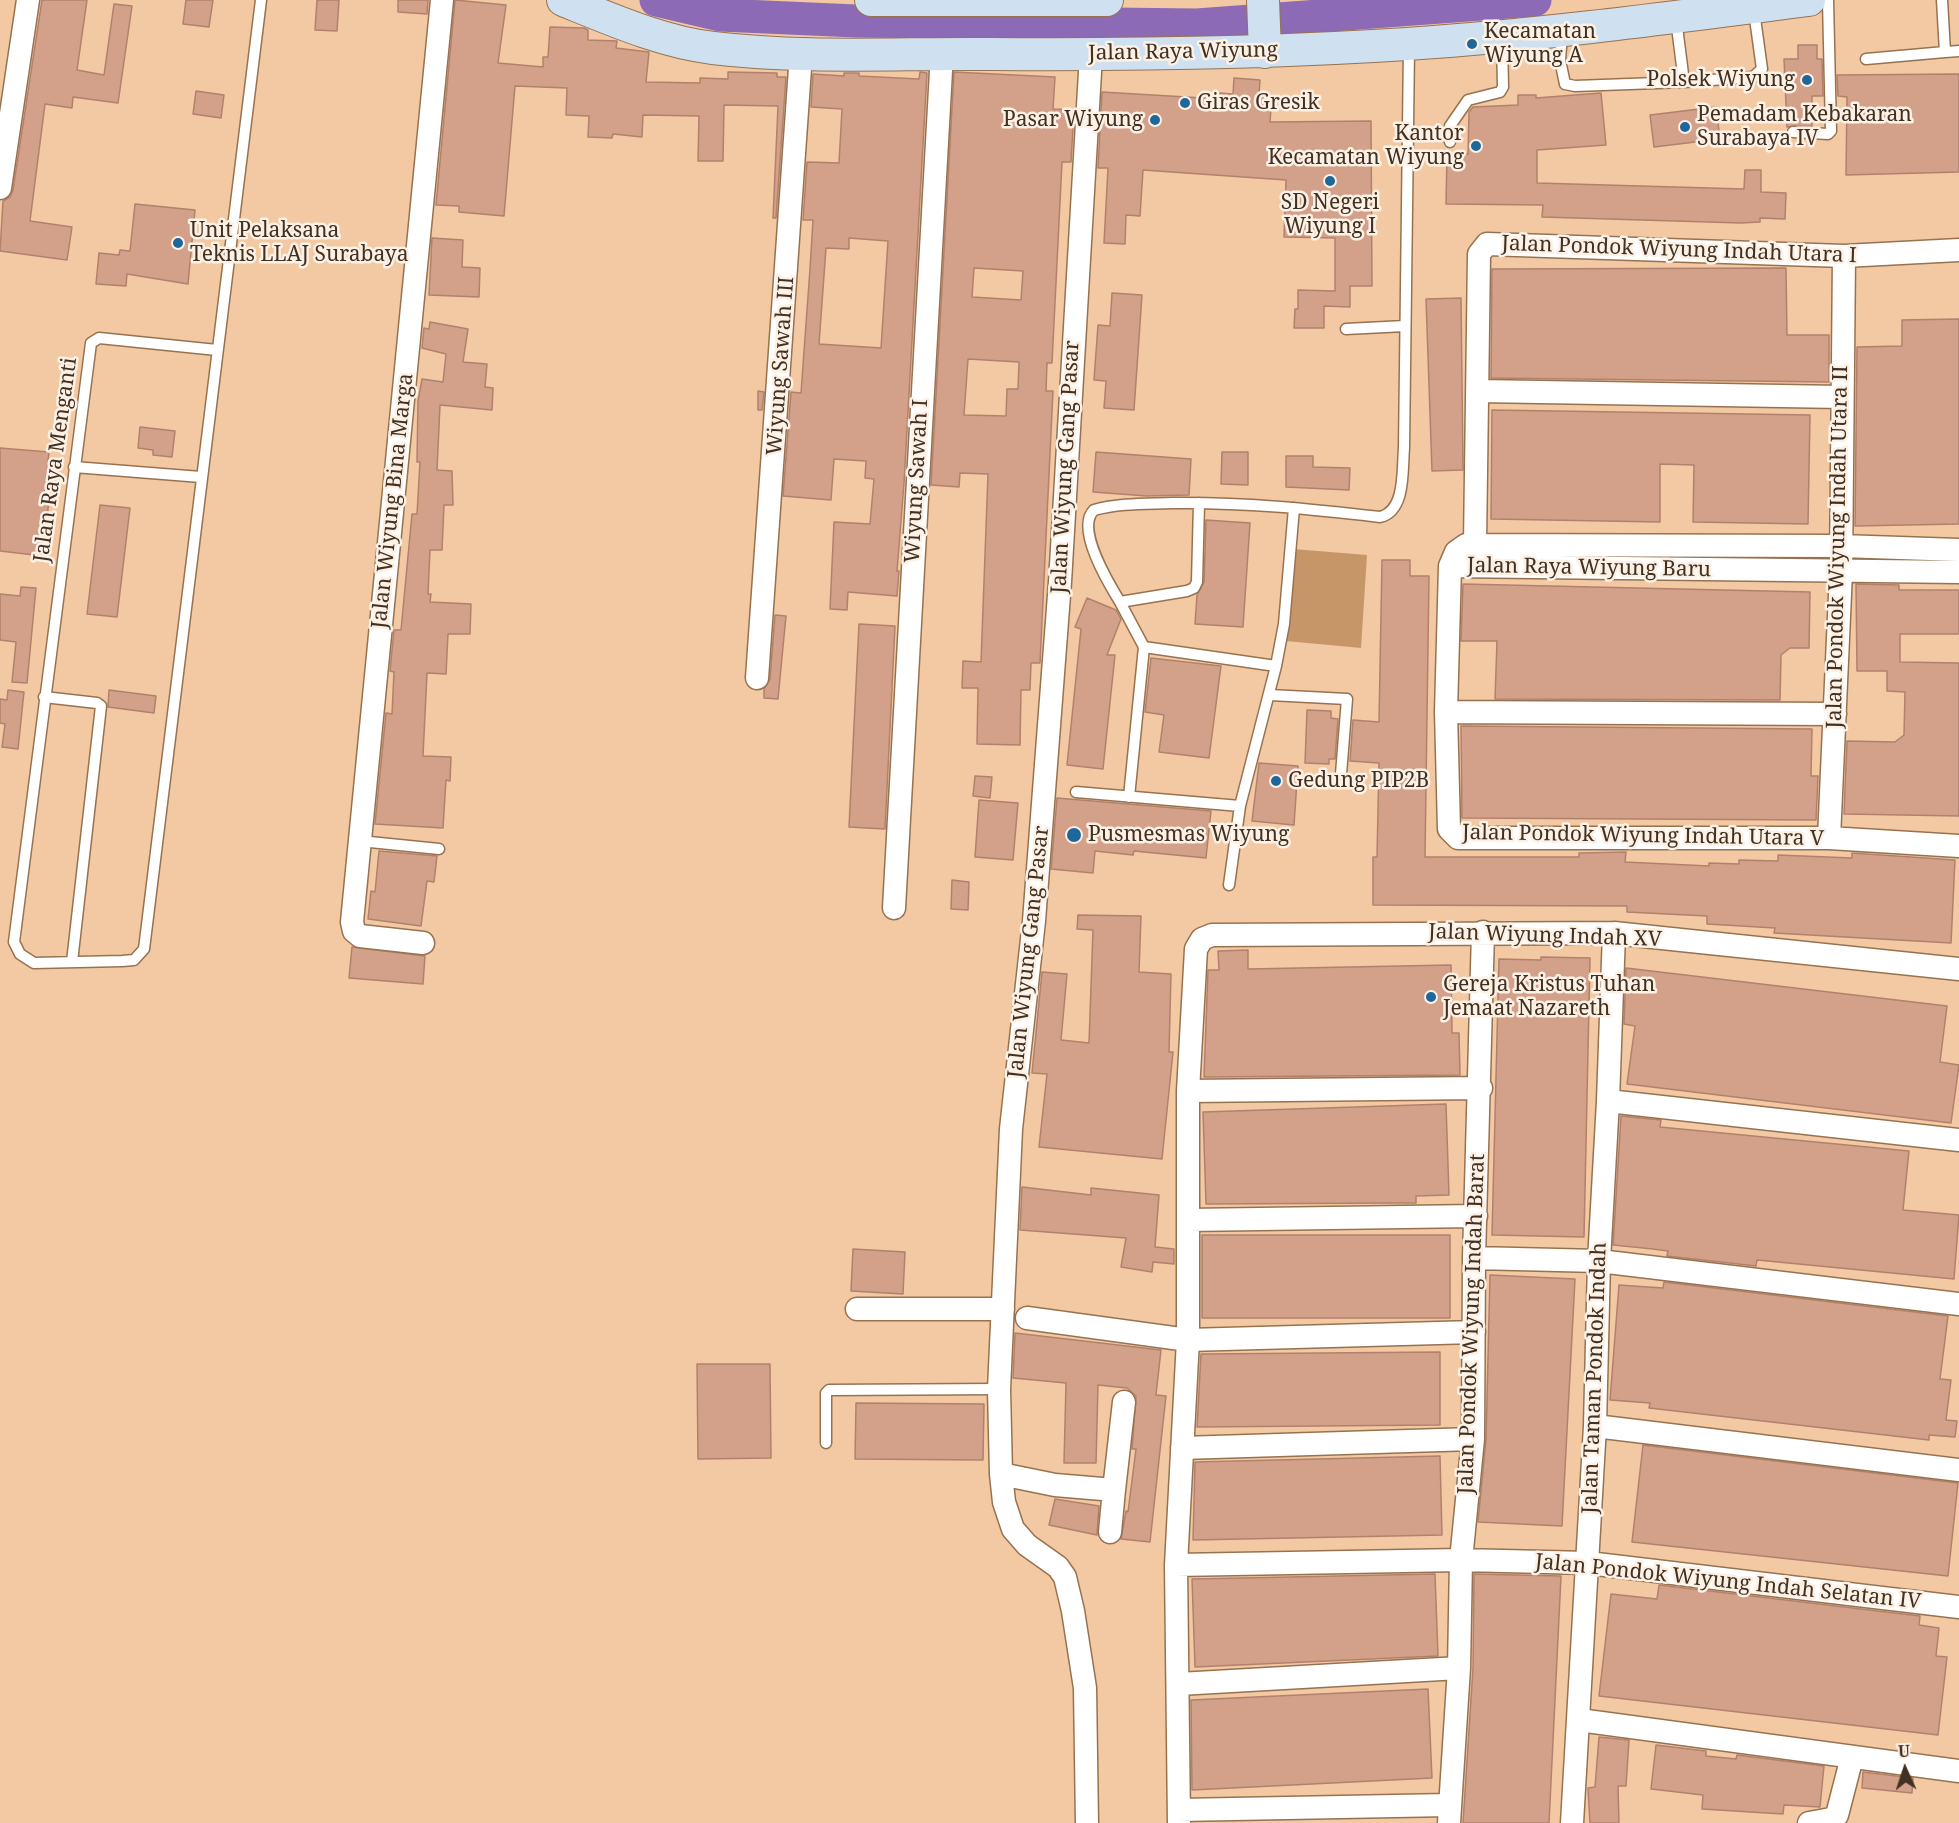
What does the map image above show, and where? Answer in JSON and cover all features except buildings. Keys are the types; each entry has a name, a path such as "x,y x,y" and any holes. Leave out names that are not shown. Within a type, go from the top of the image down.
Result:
{"main road":[{"name":"Jalan Raya Wiyung","path":"563,0 676,41 712,48 801,54 1091,55 1264,27 1409,44 1562,31 1675,8 1753,7 1809,0"},
{"path":"871,0 1107,0"}],"street":[{"path":"0,188 28,0"},
{"name":"Jalan Wiyung Bina Marga","path":"423,943 360,936 354,931 352,922 442,0"},
{"name":"Wiyung Sawah I","path":"894,908 942,53"},
{"name":"Wiyung Sawah III","path":"757,678 801,54"},
{"name":"Jalan Wiyung Gang Pasar","path":"1087,1823 1085,1688 1071,1600 1065,1577 1058,1567 1027,1545 1013,1529 1004,1502 1001,1474 999,1389 1011,1129 1035,910 1060,582 1091,55"},
{"name":"Jalan Pondok Wiyung Indah Utara I","path":"1475,544 1479,391 1479,254 1487,244 1844,256 1959,250"},
{"name":"Jalan Pondok Wiyung Indah Utara II","path":"1828,838 1841,572 1844,256"},
{"path":"1479,391 1842,397"},
{"name":"Jalan Raya Wiyung Baru","path":"1450,566 1461,549 1475,544 1841,546 1959,550"},
{"name":"Jalan Raya Wiyung Baru","path":"1450,566 1959,572"},
{"name":"Jalan Pondok Wiyung Indah Utara V","path":"1450,566 1446,712 1449,829 1455,837 1828,838 1959,846"},
{"path":"1446,712 1835,714"},
{"name":"Jalan Pondok Wiyung Indah Barat","path":"1449,1814 1459,1668 1461,1560 1473,1439 1474,1258 1483,932"},
{"name":"Jalan Wiyung Indah XV","path":"1188,1091 1196,949 1202,939 1212,934 1614,933 1959,969"},
{"name":"Jalan Taman Pondok Indah","path":"1572,1823 1595,1426 1599,1261 1614,933"},
{"path":"1449,1814 1179,1816 1176,1565 1188,1340 1188,1091 1480,1088"},
{"path":"1608,1101 1959,1140"},
{"path":"1188,1220 1476,1216"},
{"path":"1474,1258 1599,1261 1959,1304"},
{"path":"857,1309 1003,1309"},
{"path":"1027,1318 1188,1340 1474,1332"},
{"path":"1110,1532 1124,1402"},
{"path":"1595,1426 1959,1470"},
{"path":"1182,1448 1473,1439"},
{"path":"1001,1474 1055,1485 1114,1490"},
{"name":"Jalan Pondok Wiyung Indah Selatan IV","path":"1176,1565 1461,1560 1588,1563 1959,1607"},
{"path":"1179,1684 1459,1668"},
{"path":"1579,1720 1959,1771"},
{"path":"1809,1823 1831,1820 1837,1815 1852,1757"}],"lane":[{"path":"74,467 201,477 261,0"},
{"path":"1793,132 1828,134 1832,130 1828,0"},
{"path":"1942,0 1945,52"},
{"path":"1562,31 1560,60 1565,84 1575,86 1683,82 1753,77 1762,69 1753,7"},
{"path":"1675,8 1683,82"},
{"path":"1450,142 1450,126 1468,100 1500,92 1503,87 1502,35"},
{"path":"1129,797 1144,647 1103,574 1087,525 1094,510 1112,505 1199,503 1294,508 1380,517 1392,512 1398,503 1404,448 1409,44"},
{"path":"1866,59 1959,51"},
{"path":"1346,329 1405,326"},
{"name":"Jalan Raya Menganti","path":"201,477 144,949 134,960 34,963 20,954 14,942 74,467 93,340 99,338 217,350"},
{"path":"1120,602 1194,588 1197,582 1199,503"},
{"path":"1229,885 1240,806 1270,695 1286,612 1294,508"},
{"path":"1062,522 1087,525"},
{"path":"1144,647 1275,666"},
{"path":"1270,695 1347,699 1341,774"},
{"path":"44,697 97,703 101,706 72,962"},
{"path":"1076,792 1240,806"},
{"path":"360,841 439,849"},
{"path":"826,1443 826,1393 829,1390 999,1389"}],"shaded area":[{"path":"1293,549 1367,555 1361,648 1286,641"}],"waterway":[{"path":"656,0 720,15 856,21 1197,25 1535,0"}],"place":[{"name":"Kecamatan Wiyung A","path":"1472,44"},
{"name":"Polsek Wiyung","path":"1807,80"},
{"name":"Giras Gresik","path":"1185,103"},
{"name":"Pasar Wiyung","path":"1155,120"},
{"name":"Pemadam Kebakaran Surabaya IV","path":"1685,127"},
{"name":"Kantor Kecamatan Wiyung","path":"1476,146"},
{"name":"SD Negeri Wiyung I","path":"1330,181"},
{"name":"Unit Pelaksana Teknis LLAJ Surabaya","path":"178,243"},
{"name":"Gedung PIP2B","path":"1276,781"},
{"name":"Pusmesmas Wiyung","path":"1074,835"},
{"name":"Gereja Kristus Tuhan Jemaat Nazareth","path":"1431,997"}]}
